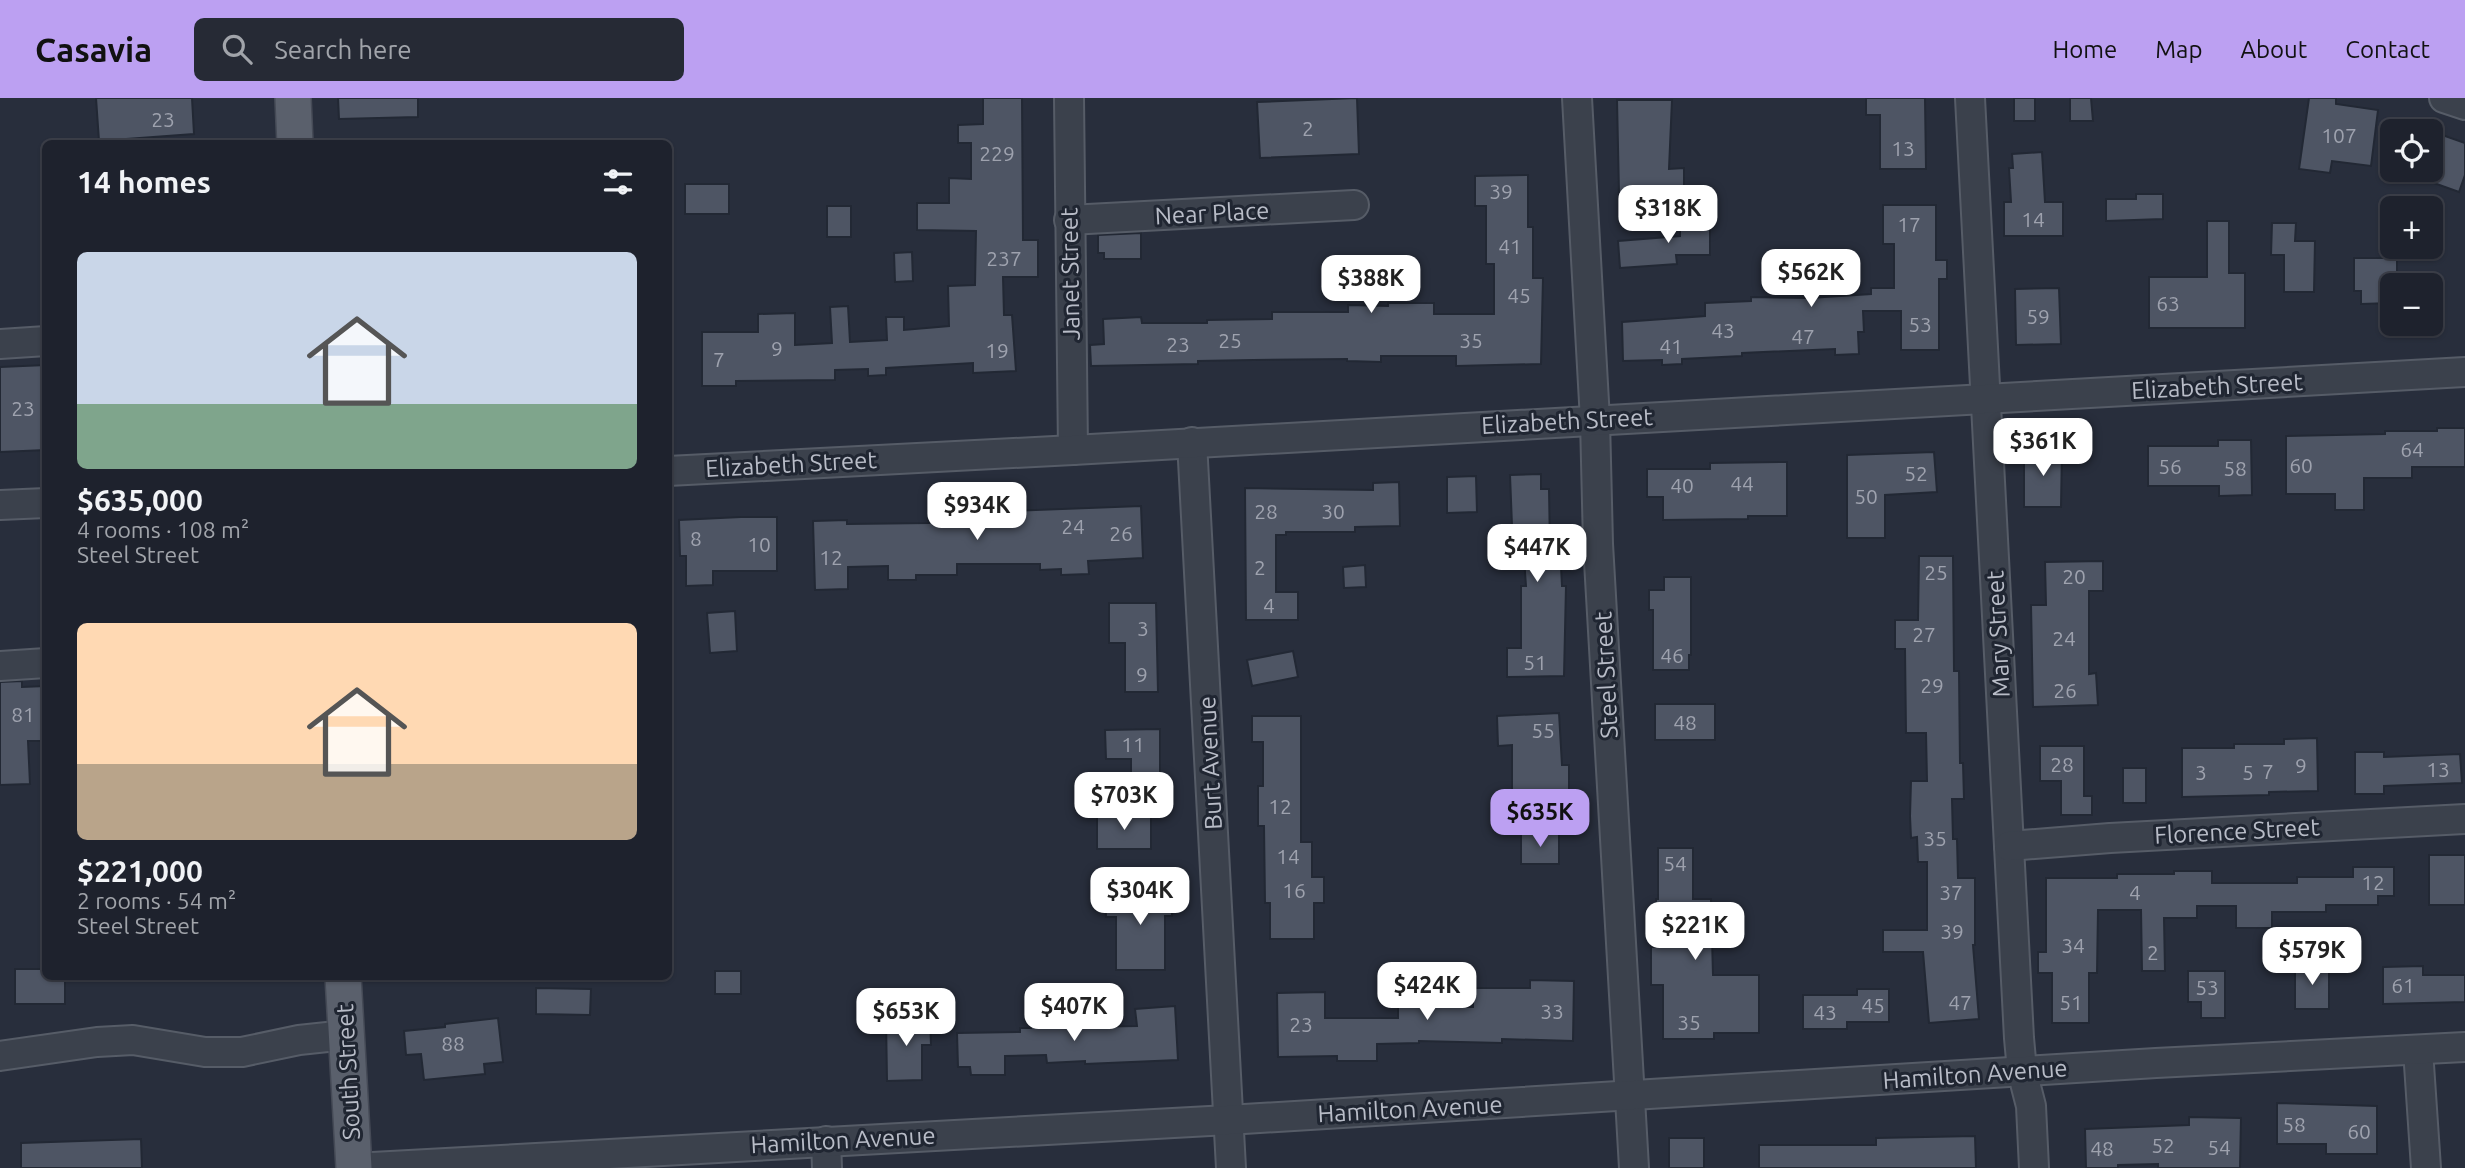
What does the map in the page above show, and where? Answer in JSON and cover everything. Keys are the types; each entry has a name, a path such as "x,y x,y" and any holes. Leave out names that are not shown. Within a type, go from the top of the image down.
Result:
{"main road":[{"path":"293,98 295,140"},
{"name":"South Street","path":"343,980 354,1168"}],"street":[{"name":"Janet Street","path":"1069,98 1073,450"},
{"name":"Steel Street","path":"1577,98 1595,420 1599,558 1634,1168"},
{"name":"Mary Street","path":"1969,98 2022,1071 2031,1106 2034,1168"},
{"path":"2445,98 2465,105"},
{"name":"Near Place","path":"1069,220 1354,205"},
{"path":"0,344 42,341"},
{"name":"Elizabeth Street","path":"672,471 2465,372"},
{"name":"Burt Avenue","path":"1192,442 1231,1168"},
{"path":"0,505 42,503"},
{"path":"0,666 42,663"},
{"name":"Florence Street","path":"2009,846 2465,819"},
{"path":"0,1056 97,1042 133,1040 205,1052 242,1052 299,1040 346,1035"},
{"name":"Hamilton Avenue","path":"354,1168 827,1154 1228,1120 2022,1071 2465,1047"},
{"path":"2418,1050 2426,1168"}],"building":[{"path":"96,98 192,98 194,134 99,140"},
{"path":"338,98 418,98 418,117 339,119"},
{"path":"983,98 1022,98 1023,240 1038,240 1038,277 1003,277 1004,315 1012,315 1016,371 973,373 973,363 886,368 886,375 868,376 868,369 835,370 835,380 736,381 736,386 702,386 702,332 758,332 758,314 795,313 795,345 832,343 830,307 848,306 850,342 887,340 886,317 904,317 904,330 949,326 948,286 975,285 976,231 917,230 917,203 949,203 949,178 971,179 971,143 958,143 958,125 983,124"},
{"path":"1357,98 1359,154 1260,158 1257,102"},
{"path":"1866,98 1925,98 1926,169 1880,169 1880,115 1866,115"},
{"path":"2014,98 2035,98 2035,121 2014,121"},
{"path":"2070,98 2091,98 2093,121 2070,121"},
{"path":"2309,98 2336,98 2336,104 2378,110 2371,166 2332,161 2330,173 2299,169"},
{"path":"1617,100 1672,100 1669,169 1684,168 1684,193 1619,194"},
{"path":"2443,135 2465,143 2465,175 2459,192 2431,182 2443,182"},
{"path":"2042,152 2045,202 2063,202 2063,236 2004,236 2004,202 2011,202 2009,168 2013,168 2012,154"},
{"path":"1528,175 1528,227 1533,227 1533,278 1543,278 1541,364 1456,366 1456,356 1381,356 1381,362 1347,359 1253,360 1091,366 1090,345 1104,344 1103,319 1141,317 1142,323 1207,323 1207,320 1272,319 1272,312 1348,312 1348,305 1388,306 1388,303 1434,303 1434,314 1494,314 1494,264 1486,264 1486,206 1475,206 1475,176"},
{"path":"685,184 729,184 729,214 685,214"},
{"path":"2136,194 2163,194 2163,219 2106,221 2106,199 2136,199"},
{"path":"1883,205 1936,205 1936,260 1947,260 1947,279 1939,279 1939,350 1901,350 1901,311 1863,311 1864,332 1858,332 1859,354 1835,355 1835,349 1742,353 1742,356 1682,359 1682,364 1662,365 1662,360 1623,361 1622,322 1705,316 1705,303 1751,301 1751,297 1809,298 1871,294 1871,288 1894,288 1894,244 1883,244"},
{"path":"827,206 851,206 851,237 827,237"},
{"path":"1680,216 1710,216 1710,255 1676,255 1677,264 1620,268 1618,241 1680,236"},
{"path":"2207,221 2229,221 2229,273 2245,273 2245,328 2149,328 2149,277 2207,277"},
{"path":"2272,223 2296,223 2295,241 2315,241 2314,292 2284,292 2284,255 2271,255"},
{"path":"1141,233 1141,259 1104,259 1104,253 1098,253 1098,235"},
{"path":"912,252 913,281 895,282 894,253"},
{"path":"2354,258 2397,259 2397,273 2380,273 2380,303 2361,304 2361,291 2354,291"},
{"path":"2059,288 2061,344 2016,345 2015,289"},
{"path":"42,365 42,450 0,452 0,367"},
{"path":"2437,428 2465,428 2465,467 2412,467 2412,478 2364,478 2364,510 2335,510 2335,494 2286,494 2286,436 2385,434 2385,431 2437,431"},
{"path":"2218,440 2251,440 2252,495 2219,496 2219,486 2148,486 2148,446 2218,446"},
{"path":"2024,449 2062,449 2061,507 2024,507"},
{"path":"1934,452 1937,492 1885,495 1885,538 1847,538 1847,455"},
{"path":"1787,462 1787,516 1663,520 1663,497 1647,497 1647,469 1710,469 1710,463"},
{"path":"1541,474 1541,489 1549,489 1550,547 1560,546 1562,586 1566,586 1564,676 1507,677 1507,648 1521,648 1521,586 1526,586 1523,544 1505,544 1504,526 1512,526 1510,475"},
{"path":"1476,476 1477,512 1447,513 1447,477"},
{"path":"1399,482 1400,526 1355,527 1355,532 1286,532 1286,535 1276,535 1276,592 1298,592 1298,620 1246,620 1245,488 1373,490 1373,483"},
{"path":"1141,506 1143,558 1088,561 1089,574 1061,575 1061,569 1040,570 1040,564 957,564 957,575 916,575 916,580 888,580 888,566 848,567 848,589 815,590 813,521 847,520 847,524 929,523 928,508 1010,507 1010,511"},
{"path":"777,517 777,571 713,571 713,585 686,586 686,556 680,556 679,520"},
{"path":"1919,556 1953,556 1954,671 1959,671 1960,763 1963,763 1964,799 1952,799 1953,839 1957,839 1958,878 1975,878 1973,945 1979,1019 1929,1023 1923,952 1883,952 1883,930 1927,930 1927,862 1918,862 1917,837 1911,838 1910,816 1911,781 1927,781 1926,733 1906,733 1905,649 1895,649 1895,620 1918,620"},
{"path":"2103,561 2103,591 2089,591 2089,674 2096,673 2098,705 2033,707 2031,605 2046,605 2045,562"},
{"path":"1365,565 1366,587 1344,588 1343,567"},
{"path":"1664,577 1691,577 1689,670 1653,670 1653,610 1649,610 1649,590 1664,590"},
{"path":"1109,603 1156,603 1158,692 1125,692 1125,643 1109,643"},
{"path":"735,611 737,651 710,653 707,613"},
{"path":"1293,651 1298,677 1252,686 1247,660"},
{"path":"22,681 22,687 42,686 42,741 28,741 30,784 0,785 0,682"},
{"path":"1655,704 1715,704 1715,740 1655,740"},
{"path":"1559,713 1562,765 1569,765 1569,790 1512,790 1512,745 1498,746 1497,716"},
{"path":"1252,716 1301,716 1301,842 1312,842 1312,877 1324,877 1324,903 1314,903 1314,939 1270,939 1270,903 1265,903 1264,826 1258,826 1258,786 1263,786 1263,742 1252,742"},
{"path":"1160,729 1160,778 1131,778 1131,759 1106,759 1105,730"},
{"path":"2317,738 2318,791 2182,797 2182,748 2234,748 2234,744 2284,744 2284,739"},
{"path":"2040,746 2084,746 2084,796 2092,796 2092,815 2061,815 2061,781 2040,781"},
{"path":"2355,752 2384,752 2384,757 2460,754 2462,783 2384,786 2384,794 2355,794"},
{"path":"2123,768 2146,768 2146,803 2123,803"},
{"path":"1097,815 1151,815 1151,849 1097,849"},
{"path":"1521,834 1559,834 1559,864 1521,864"},
{"path":"1658,848 1693,848 1693,899 1711,899 1713,975 1759,975 1759,1033 1714,1033 1714,1039 1663,1039 1663,985 1651,985 1651,947 1656,947"},
{"path":"2429,855 2465,855 2465,905 2429,905"},
{"path":"2353,867 2394,867 2394,896 2378,896 2378,905 2326,905 2326,912 2272,912 2272,928 2236,928 2236,906 2197,906 2197,918 2164,918 2165,971 2142,971 2141,910 2098,910 2097,973 2089,973 2089,1023 2052,1023 2052,973 2038,973 2038,952 2046,952 2046,878 2117,878 2117,874 2212,871 2212,883 2297,883 2297,877 2353,877"},
{"path":"1171,888 1172,916 1165,916 1165,970 1116,970 1116,917 1106,917 1105,890"},
{"path":"2295,965 2329,965 2329,1009 2295,1009"},
{"path":"2423,966 2423,975 2465,975 2465,1002 2383,1004 2383,967"},
{"path":"15,969 42,969 42,980 65,980 65,1004 15,1004"},
{"path":"715,971 741,971 741,994 715,994"},
{"path":"2188,971 2225,971 2225,1018 2201,1018 2201,1002 2188,1002"},
{"path":"1530,980 1574,981 1573,1041 1502,1039 1502,1043 1419,1041 1377,1044 1377,1061 1337,1061 1337,1056 1278,1057 1277,993 1325,992 1325,1018 1398,1018 1398,1003 1418,1002 1418,1007 1473,1007 1473,988 1530,988"},
{"path":"536,988 591,989 590,1015 536,1014"},
{"path":"1857,989 1889,989 1889,1022 1847,1022 1847,1029 1803,1029 1803,995 1857,995"},
{"path":"1175,1006 1178,1060 1085,1064 1085,1061 1047,1063 1046,1055 1005,1056 1005,1075 971,1075 970,1067 958,1067 957,1033 1020,1032 1020,1028 1031,1028 1030,1018 1075,1017 1076,1027 1137,1026 1135,1009"},
{"path":"498,1018 503,1062 484,1064 485,1074 424,1080 421,1054 406,1055 404,1031"},
{"path":"930,1018 931,1045 922,1045 922,1080 887,1081 886,1019"},
{"path":"2277,1103 2377,1106 2377,1154 2326,1154 2326,1144 2277,1144"},
{"path":"2189,1117 2241,1118 2240,1168 2158,1168 2158,1164 2086,1168 2085,1129 2189,1125"},
{"path":"1975,1136 1976,1168 1759,1168 1759,1145 1876,1145 1876,1138"},
{"path":"1669,1138 1704,1138 1704,1168 1669,1168"},
{"path":"141,1139 142,1168 21,1168 21,1143"}]}
